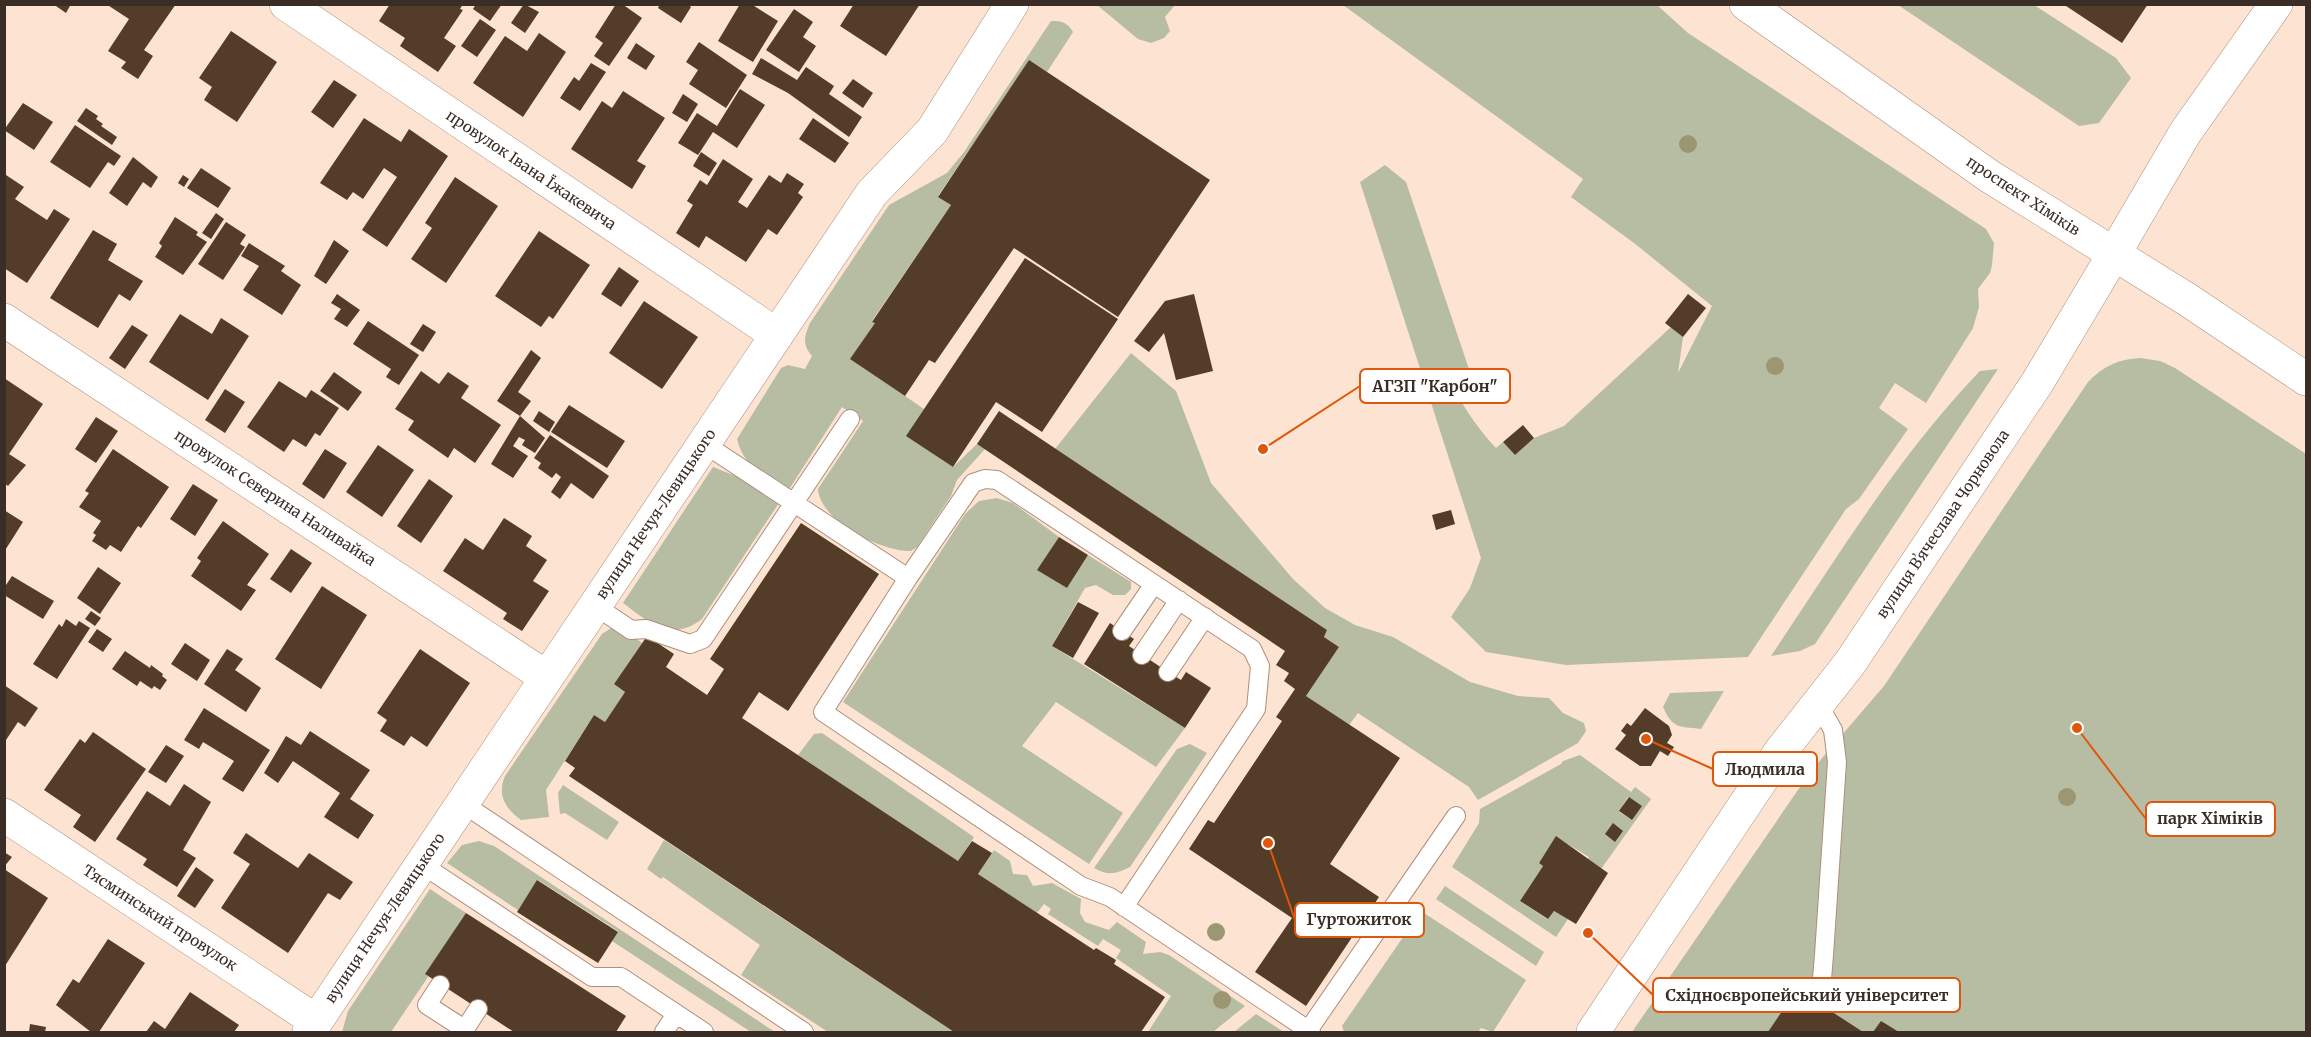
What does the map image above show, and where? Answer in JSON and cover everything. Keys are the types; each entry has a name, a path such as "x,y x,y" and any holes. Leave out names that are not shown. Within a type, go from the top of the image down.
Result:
{"street":[{"name":"провулок Івана Їжакевича","path":"286,4 777,335"},
{"name":"вулиця Нечуя-Левицького","path":"312,1027 872,193 932,131 1012,4"},
{"name":"проспект Хіміків","path":"1746,4 1989,176 2307,379"},
{"name":"вулиця Вʼячеслава Чорновола","path":"1593,1032 1780,752 1850,663 2037,383 2185,133 2276,4"},
{"name":"провулок Северина Наливайка","path":"4,320 546,678"},
{"name":"Тясминський провулок","path":"4,815 312,1027"}],"lane":[{"path":"594,605 631,630 646,629 690,644 703,639 850,419"},
{"path":"703,443 908,578"},
{"path":"1124,906 1256,708 1260,666 1252,649 1154,584 1124,554 997,480 985,479 973,483 908,578 823,712 1081,886 1110,897 1124,906 1308,1032 1456,816"},
{"path":"1122,631 1154,584"},
{"path":"1142,655 1179,600"},
{"path":"1168,672 1204,617"},
{"path":"1815,1001 1822,979 1837,762 1833,730 1818,704"},
{"path":"462,803 804,1032"},
{"path":"421,864 592,977 621,977 704,1032"},
{"path":"440,984 427,1005 462,1030 478,1009"},
{"path":"664,1032 676,1014"}],"green space":[{"path":"1097,5 1175,5 1165,17 1170,31 1164,38 1151,43 1138,39"},
{"path":"1343,5 1657,5 1688,33 1986,229 1994,243 1992,265 1990,273 1978,289 1979,307 1973,328 1926,403 1895,383 1879,408 1908,429 1859,499 1846,509 1748,657 1566,665 1486,652 1451,617 1470,588 1481,558 1360,182 1385,165 1406,182 1473,381 1455,391 1474,421 1496,448 1503,442 1515,455 1534,438 1564,426 1671,327 1683,337 1678,373 1712,306 1634,243 1571,197 1583,179"},
{"path":"1898,5 2034,5 2116,58 2131,78 2099,123 2079,126"},
{"path":"1051,21 1064,23 1073,32 1047,72 1029,61 938,196 951,205 872,321 875,323 851,359 924,409 907,436 953,467 977,444 985,449 957,480 951,496 917,547 911,551 885,546 869,540 841,523 821,501 818,489 863,421 842,407 788,491 750,464 740,449 737,439 781,368 788,365 805,369 812,356 805,340 810,323 889,205 947,173 964,152"},
{"path":"1131,353 1176,391 1211,483 1293,579 1325,608 1355,625 1393,637 1470,682 1518,696 1549,698 1563,713 1584,723 1586,731 1578,743 1478,800 1469,787 1358,713 1349,725 1306,696 1339,647 1324,637 1327,630 1055,449"},
{"path":"2140,358 2160,361 2175,368 2306,454 2306,1032 1632,1032 1811,771 1884,686 2088,382 2112,364"},
{"path":"1998,369 1815,644 1800,651 1771,656 1845,545 1922,438 1980,371"},
{"path":"713,467 738,477 779,503 702,619 691,626 680,629 661,628 623,603"},
{"path":"997,498 1013,503 1059,537 1038,569 1067,588 1088,555 1131,582 1131,589 1125,595 1113,595 1096,585 1085,588 1052,646 1185,728 1156,767 1056,702 1022,746 1123,813 1089,864 843,702 965,514 979,501"},
{"path":"617,624 642,643 614,684 625,692 605,722 594,715 546,790 549,817 521,820 504,801 502,789 505,776 602,634"},
{"path":"1724,691 1701,729 1673,723 1663,707 1670,693"},
{"path":"822,733 974,837 958,861 798,755 814,734"},
{"path":"1190,744 1207,753 1130,867 1112,873 1094,868 1177,749"},
{"path":"1580,755 1631,792 1635,787 1651,799 1601,869 1587,860 1589,857 1556,837 1539,863 1543,866 1520,901 1547,919 1554,911 1568,919 1556,937 1452,867 1479,823 1480,809 1563,761","holes":["1628,797 1641,806 1632,820 1619,812"]},
{"path":"563,785 619,822 607,840 565,813 560,814 558,793"},
{"path":"664,840 954,1032 828,1032 741,975 760,945 663,877 661,879 647,869"},
{"path":"479,841 494,846 775,1032 751,1032 612,941 618,931 538,880 518,910 447,863 462,845"},
{"path":"994,850 1010,861 1013,874 1027,875 1033,886 1052,883 1081,899 1080,913 1085,922 1109,930 1117,922 1146,942 1143,954 1160,952 1169,955 1245,1006 1213,1032 1148,1032 1171,996 1116,958 1121,950 1103,939 1098,946 1048,914 1051,909 1044,904 1037,913 978,874"},
{"path":"1445,886 1544,952 1536,966 1436,899"},
{"path":"430,889 466,913 426,974 428,977 391,1032 342,1032 348,1011"},
{"path":"1421,911 1526,980 1493,1032 1481,1028 1478,1032 1344,1032 1342,1026"},
{"path":"1256,1014 1284,1032 1234,1032"}],"building":[{"path":"53,4 71,4 66,13"},
{"path":"106,4 176,4 144,50 153,56 138,79 121,68 126,62 108,51 129,19"},
{"path":"390,4 463,4 460,9 463,10 444,38 456,46 438,72 400,46 405,38 379,21"},
{"path":"476,4 502,4 490,21 473,9"},
{"path":"524,4 539,12 525,33 511,23"},
{"path":"616,4 622,4 642,18 609,66 594,56 603,43 595,37"},
{"path":"660,4 687,4 691,7 681,23 658,8"},
{"path":"740,4 751,4 778,21 753,62 718,41"},
{"path":"854,4 920,4 886,56 840,26"},
{"path":"2063,4 2148,4 2122,43"},
{"path":"794,9 813,22 803,37 816,46 799,72 766,50"},
{"path":"480,19 496,30 477,57 461,46"},
{"path":"231,31 277,62 237,122 204,100 212,87 199,78"},
{"path":"539,33 566,52 523,117 473,83 505,36 527,51"},
{"path":"699,42 747,75 726,108 689,84 698,70 686,62"},
{"path":"636,43 655,56 646,70 627,58"},
{"path":"761,58 797,80 806,67 834,86 829,94 862,117 849,137 788,93 752,74"},
{"path":"1029,60 1210,180 1118,317 1014,248 935,363 929,360 905,396 850,359 875,323 872,322 951,205 938,197"},
{"path":"591,63 606,72 580,111 560,98 574,77 579,81"},
{"path":"853,79 873,93 863,108 842,93"},
{"path":"334,80 357,95 333,128 311,112"},
{"path":"740,89 765,105 737,148 713,132 698,155 678,143 697,113 717,126"},
{"path":"623,91 665,118 637,161 646,166 632,189 571,149 602,101 612,108"},
{"path":"683,94 698,104 687,122 672,113"},
{"path":"23,103 53,122 34,150 4,130"},
{"path":"86,108 98,116 96,119 103,124 101,126 117,137 112,145 77,121"},
{"path":"364,118 401,142 409,129 448,156 387,247 362,230 397,177 384,168 363,199 353,192 347,200 320,183"},
{"path":"813,118 849,143 835,163 799,139"},
{"path":"75,125 121,156 114,166 108,162 90,188 50,162"},
{"path":"701,152 717,163 709,176 693,166"},
{"path":"133,157 158,177 151,188 143,182 127,206 109,193"},
{"path":"723,159 753,179 738,202 747,208 769,175 781,183 787,173 804,184 798,193 803,197 777,235 768,229 746,262 706,236 699,248 676,233 693,205 687,201 700,180 707,185"},
{"path":"201,168 231,188 218,208 187,188"},
{"path":"6,175 24,187 15,199 47,220 54,209 70,219 27,283 4,268"},
{"path":"183,175 189,179 184,187 178,183"},
{"path":"455,177 498,206 446,283 411,259 432,228 425,223"},
{"path":"216,213 224,219 211,239 202,233"},
{"path":"175,217 198,232 196,235 207,242 183,275 155,257 162,246 159,243"},
{"path":"226,222 246,235 240,244 245,247 223,280 198,264"},
{"path":"93,230 117,244 108,260 143,281 130,301 119,294 98,328 50,298"},
{"path":"539,231 590,265 553,319 549,316 541,327 495,296"},
{"path":"334,240 349,251 326,284 314,276"},
{"path":"249,243 285,266 281,271 301,285 282,315 243,290 259,266 241,256"},
{"path":"1025,258 1118,319 1042,432 996,402 953,467 906,436"},
{"path":"619,267 639,281 621,307 601,294"},
{"path":"337,294 360,310 347,327 334,319 341,309 331,303"},
{"path":"1194,294 1213,371 1176,380 1164,333 1149,352 1134,341 1165,301"},
{"path":"1688,294 1706,308 1683,337 1665,323"},
{"path":"644,301 698,337 662,389 609,353"},
{"path":"180,314 212,334 221,318 249,336 208,400 149,362"},
{"path":"368,321 419,355 399,385 386,377 391,369 353,344"},
{"path":"423,324 436,332 423,352 410,344"},
{"path":"132,325 148,335 125,369 109,358"},
{"path":"531,350 541,358 518,392 531,401 520,416 497,401"},
{"path":"421,371 439,384 448,372 469,386 461,398 501,425 475,463 454,448 448,458 408,430 414,421 395,409"},
{"path":"334,372 362,392 348,411 320,391"},
{"path":"4,378 43,404 9,454 26,465 8,486 4,483"},
{"path":"279,381 306,398 311,390 339,408 320,436 315,433 306,447 293,439 284,452 247,427"},
{"path":"225,389 245,402 225,433 205,420"},
{"path":"569,405 625,441 607,468 551,432"},
{"path":"539,411 555,422 549,432 533,421"},
{"path":"999,411 1327,630 1324,637 1339,647 1306,696 1400,758 1330,864 1379,897 1306,1006 1255,972 1292,918 1189,849 1208,820 1214,823 1282,721 1276,717 1295,689 1284,681 1289,673 1276,665 1285,651 977,444"},
{"path":"520,416 545,438 535,453 522,445 525,440 519,437 513,446 528,456 513,478 491,464"},
{"path":"96,417 118,431 96,463 75,449"},
{"path":"1523,425 1534,438 1515,455 1503,442"},
{"path":"550,435 609,476 593,499 571,483 560,499 551,492 561,477 556,473 552,478 538,468 541,463 534,458"},
{"path":"378,445 414,470 382,517 346,492"},
{"path":"113,449 169,487 141,528 138,526 121,552 110,545 106,550 92,541 96,535 93,533 101,521 79,507 89,493 85,491"},
{"path":"325,449 347,463 324,499 302,484"},
{"path":"429,479 453,496 421,543 397,526"},
{"path":"193,484 218,500 195,536 170,519"},
{"path":"4,510 23,522 4,552"},
{"path":"1451,510 1455,524 1436,530 1432,515"},
{"path":"504,518 532,536 526,546 547,560 533,581 549,591 522,631 503,619 507,613 443,571 465,538 483,550"},
{"path":"223,521 269,554 247,585 256,590 241,611 191,576 201,561 197,558"},
{"path":"801,523 879,574 788,711 759,692 742,718 958,861 972,841 992,853 978,874 1094,950 1096,948 1116,960 1114,964 1165,997 1141,1032 954,1032 569,776 575,768 565,761 594,715 605,722 625,692 614,684 647,636 674,654 666,667 707,695 724,669 710,659"},
{"path":"1059,537 1088,555 1067,588 1037,570"},
{"path":"291,549 312,563 291,593 270,579"},
{"path":"98,567 121,583 100,614 77,598"},
{"path":"12,576 54,601 43,619 4,595 4,588"},
{"path":"322,586 367,615 321,689 275,659"},
{"path":"1078,602 1099,613 1073,658 1052,646"},
{"path":"91,611 101,618 95,626 85,619"},
{"path":"66,619 76,626 79,621 90,628 57,679 33,664 59,624 62,627"},
{"path":"1110,623 1134,639 1129,646 1168,672 1181,680 1186,672 1211,688 1185,728 1084,664"},
{"path":"97,629 112,639 103,652 88,642"},
{"path":"185,643 210,660 197,681 171,664"},
{"path":"227,649 243,659 235,670 261,688 246,712 204,684"},
{"path":"420,649 470,683 427,747 411,736 404,746 380,731 387,720 377,713"},
{"path":"125,651 163,674 162,676 167,680 160,690 154,686 152,689 140,681 137,686 112,669"},
{"path":"4,685 38,708 25,727 18,722 4,743"},
{"path":"204,708 270,750 243,792 222,779 234,761 203,742 199,749 184,740"},
{"path":"1645,708 1669,726 1672,735 1667,743 1674,747 1668,756 1660,751 1651,766 1640,766 1615,749 1626,735 1621,731 1627,723 1631,726"},
{"path":"310,731 370,770 350,799 374,815 358,839 324,817 340,793 293,761 278,783 264,773 286,736 301,745"},
{"path":"93,732 146,769 95,842 73,827 81,815 44,790 80,739 85,743"},
{"path":"166,745 184,756 166,783 148,772"},
{"path":"184,784 211,802 183,850 196,858 177,887 143,865 147,859 116,839 147,791 170,806"},
{"path":"1629,797 1642,806 1632,820 1619,811"},
{"path":"1613,823 1623,831 1615,842 1605,834"},
{"path":"246,833 298,868 309,853 353,882 340,900 328,893 288,953 221,908 250,864 233,853"},
{"path":"1556,836 1608,873 1576,924 1554,911 1548,919 1520,901 1543,866 1539,863"},
{"path":"4,852 12,857 4,867"},
{"path":"196,867 214,880 195,908 177,896"},
{"path":"4,869 48,898 5,966 4,962"},
{"path":"537,880 618,932 598,963 517,912"},
{"path":"466,913 626,1016 616,1032 514,1032 425,974"},
{"path":"108,939 145,963 99,1032 91,1032 56,1005 73,979 79,983"},
{"path":"1797,989 1863,1032 1768,1032"},
{"path":"190,992 239,1025 234,1032 146,1032 154,1021 165,1029"},
{"path":"1881,1021 1899,1032 1873,1032"},
{"path":"30,1024 46,1027 45,1032 29,1032"}],"place":[{"name":"АГЗП \"Карбон\"","path":"1263,449"},
{"name":"парк Хіміків","path":"2077,728"},
{"name":"Людмила","path":"1646,739"},
{"name":"Гуртожиток","path":"1268,843"},
{"name":"Східноєвропейський університет","path":"1588,933"}]}
